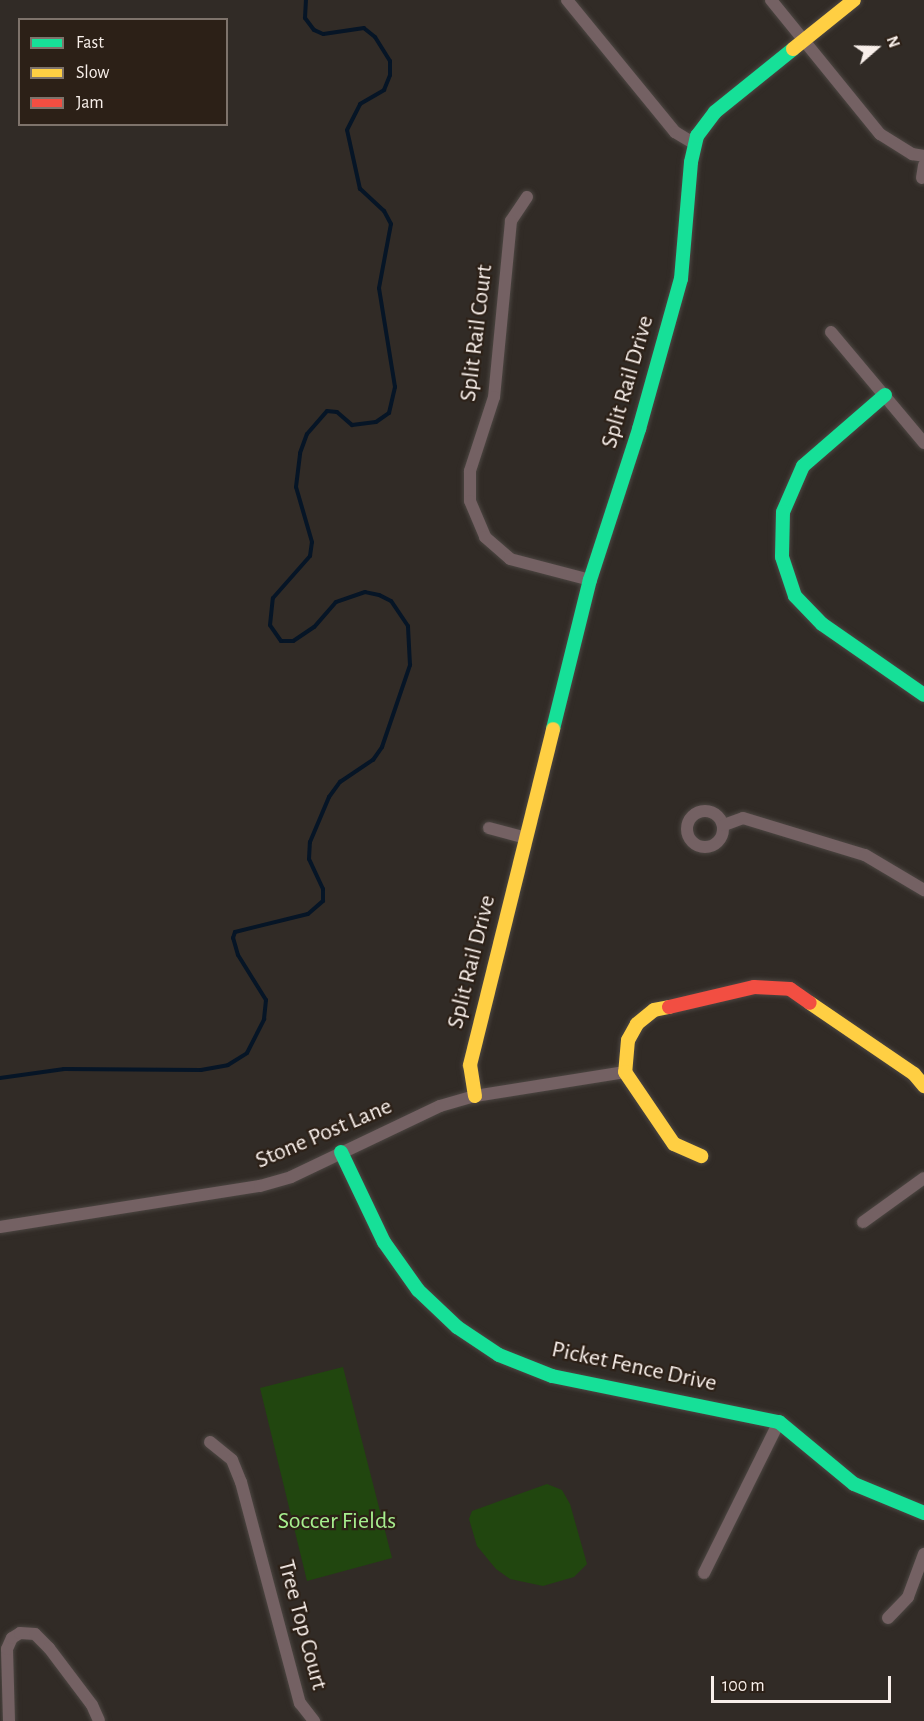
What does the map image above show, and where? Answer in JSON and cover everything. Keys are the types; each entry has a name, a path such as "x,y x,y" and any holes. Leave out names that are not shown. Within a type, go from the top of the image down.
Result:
{"street":[{"path":"567,0 675,132 695,144"},
{"path":"771,0 880,134 912,154 924,156"},
{"name":"Split Rail Drive","path":"475,1096 470,1065 590,580 639,429 681,279 695,144 715,112 805,42 854,0"},
{"path":"922,178 924,165"},
{"name":"Split Rail Court","path":"527,197 511,222 494,397 470,471 470,501 485,537 510,559 590,580"},
{"path":"831,332 924,443"},
{"path":"885,395 803,466 783,512 782,557 795,596 822,624 924,694"},
{"path":"724,825 743,818 865,855 924,890"},
{"path":"489,828 526,838"},
{"path":"700,1156 674,1144 625,1072 628,1040 637,1024 654,1010 754,987 790,989 914,1074 924,1086"},
{"name":"Stone Post Lane","path":"0,1227 260,1186 291,1177 440,1106 475,1096 625,1072"},
{"name":"Picket Fence Drive","path":"341,1152 384,1242 418,1290 457,1327 499,1355 552,1376 755,1414 779,1422 816,1449 854,1484 924,1513"},
{"path":"863,1222 924,1178"},
{"path":"704,1573 779,1422"},
{"name":"Tree Top Court","path":"210,1442 232,1460 242,1482 300,1703 314,1721"},
{"path":"888,1618 908,1597 924,1554"},
{"path":"9,1721 7,1649 12,1638 20,1633 35,1634 50,1648 92,1705 99,1721"}],"green space":[{"name":"Soccer Fields","path":"343,1367 392,1558 307,1581 260,1388"},
{"path":"547,1484 562,1490 570,1504 587,1564 574,1577 543,1586 510,1579 496,1569 477,1546 469,1519 472,1511"}],"waterway":[{"path":"0,1078 64,1069 201,1070 228,1065 247,1053 264,1019 266,1000 238,955 233,938 235,932 308,914 323,901 323,889 309,859 310,842 329,797 340,782 373,760 382,747 410,665 408,626 391,601 379,595 365,592 336,602 314,627 293,641 281,641 270,625 273,598 310,556 312,542 296,487 300,453 307,434 327,411 337,412 352,425 376,422 389,413 395,387 379,288 391,224 384,211 360,189 347,130 360,104 384,90 390,75 390,61 375,37 364,28 323,34 314,30 305,18 306,0"}],"traffic: fast":[{"path":"553,729 590,580 639,429 681,279 691,162 697,136 715,112 793,49"},
{"path":"885,395 803,466 783,512 782,557 795,596 822,624 924,695"},
{"path":"341,1152 384,1242 418,1290 457,1327 499,1355 552,1376 779,1422 854,1484 924,1513"}],"traffic: slow":[{"path":"793,49 854,0"},
{"path":"475,1096 470,1065 553,729"},
{"path":"810,1003 914,1074 924,1086"},
{"path":"669,1007 654,1010 637,1024 628,1040 625,1072 674,1144 701,1156"}],"traffic: jam":[{"path":"669,1007 754,987 790,989 810,1003"}]}
